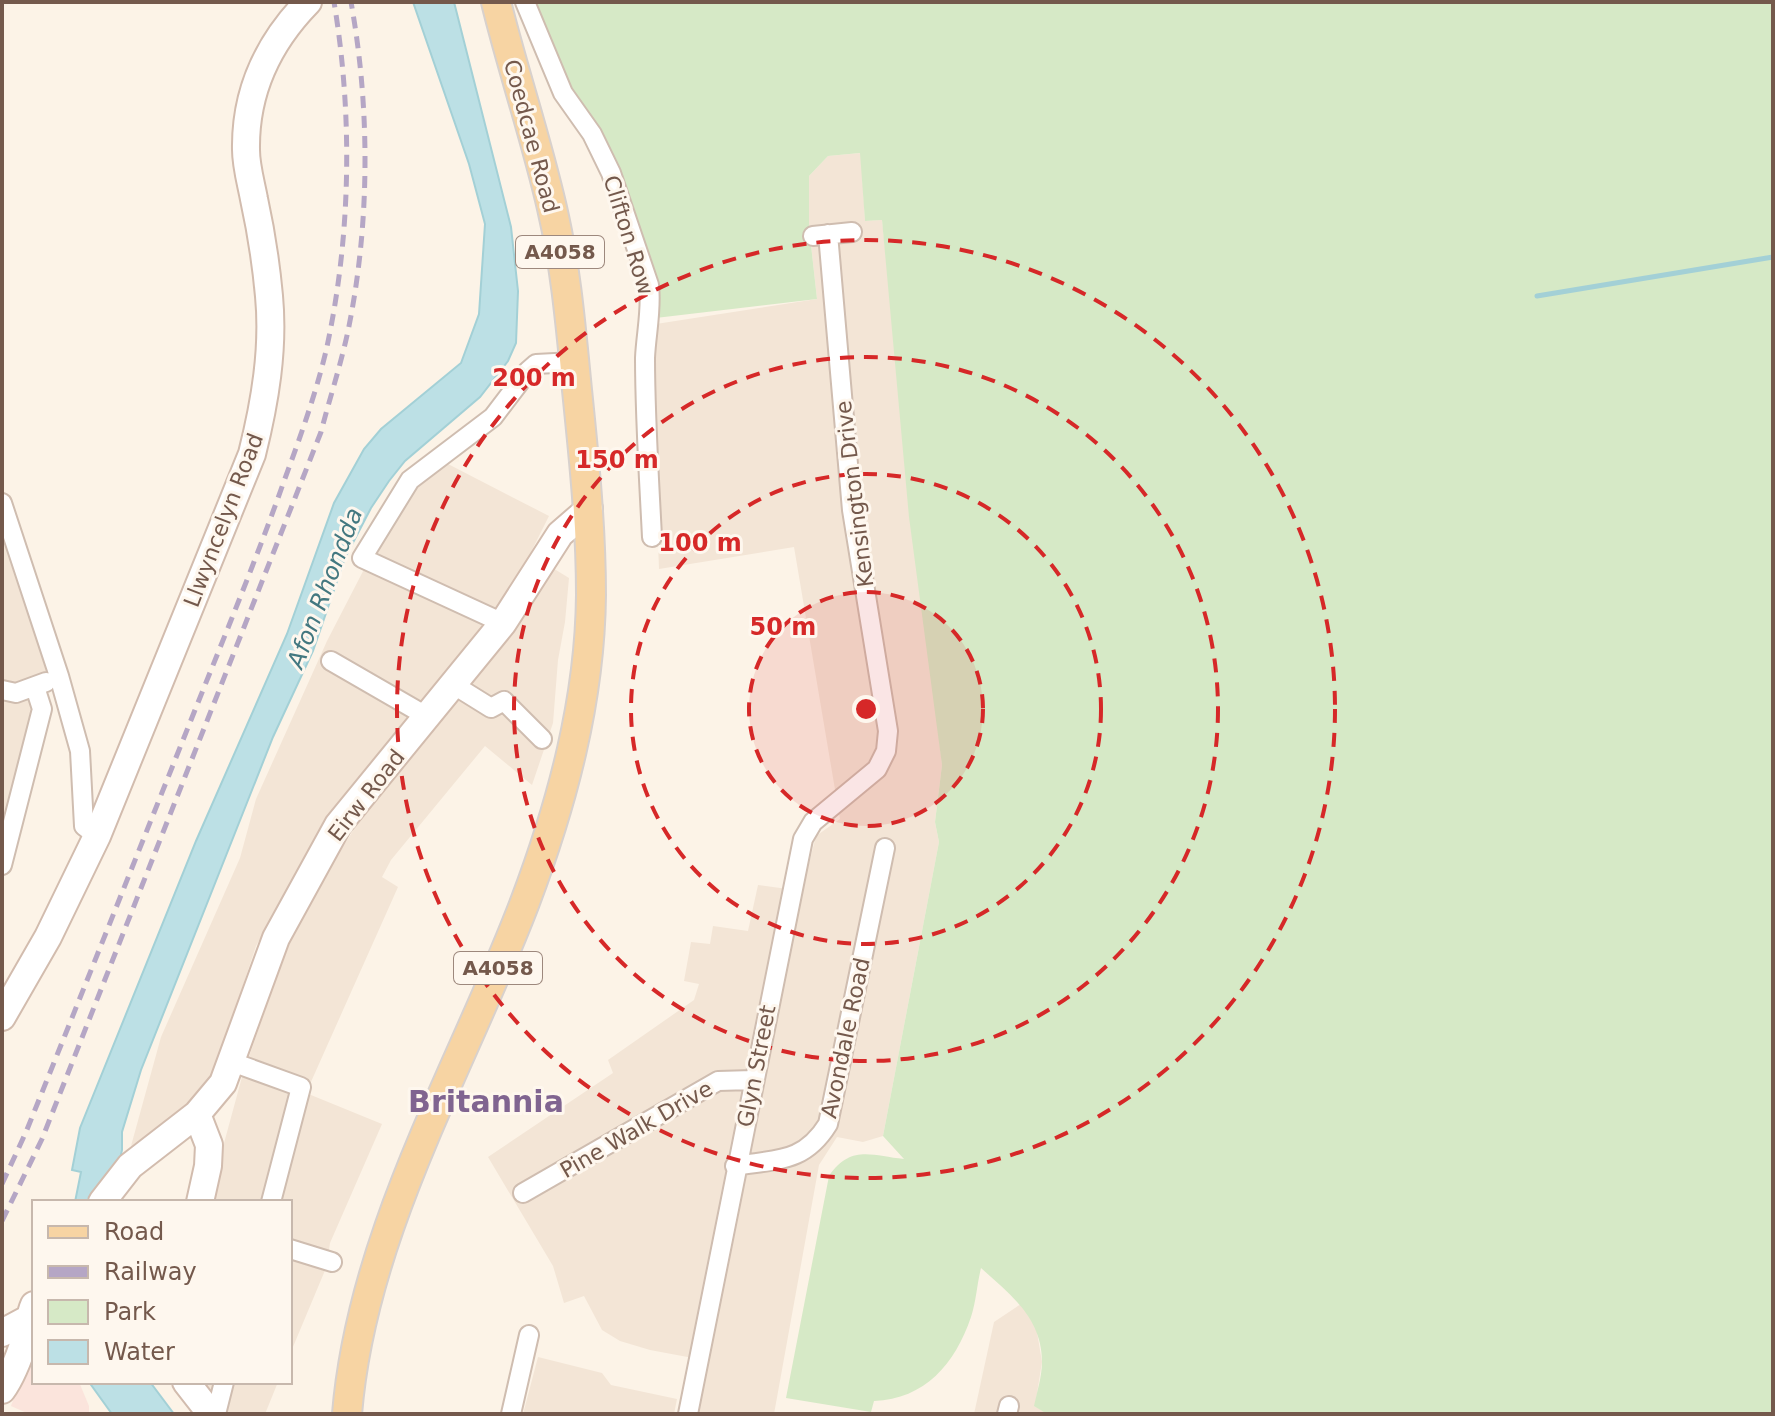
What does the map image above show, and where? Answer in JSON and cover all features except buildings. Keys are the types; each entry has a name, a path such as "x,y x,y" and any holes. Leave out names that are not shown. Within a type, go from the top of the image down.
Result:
{"main road":[{"name":"Llwyncelyn Road","path":"2,1017 48,937 97,836 252,454 263,412 270,358 270,299 264,247 245,153 249,104 259,73 286,25 308,2"},
{"name":"Coedcae Road","path":"496,2 553,211 566,283 589,509"},
{"name":"Eirw Road","path":"104,1200 130,1166 197,1114 223,1083 276,938 338,825 503,623 560,534 589,509"},
{"name":"A4058","path":"347,1414 358,1339 384,1240 524,903 550,831 572,753 585,679 591,599 589,509"},
{"path":"197,1114 209,1145 200,1200"},
{"path":"2,1333 31,1312"},
{"path":"2,1390 10,1379 28,1332 31,1312"},
{"path":"188,1384 213,1414"}],"street":[{"name":"Clifton Row","path":"525,2 563,93 592,134 611,173 649,285 651,301 645,358 652,537"},
{"name":"Kensington Drive","path":"852,232 821,235 852,510 888,731 886,751"},
{"path":"503,623 362,558 410,480 493,417 536,364 574,362"},
{"path":"2,503 59,676 80,751 84,826 97,836"},
{"path":"331,661 428,717"},
{"path":"2,690 16,693 59,676"},
{"path":"454,685 491,708 504,701 542,739"},
{"path":"2,865 42,709 35,687"},
{"name":"Glyn Street","path":"688,1414 735,1166 803,839 813,822 877,769 886,751"},
{"name":"Avondale Road","path":"735,1166 796,1155 816,1143 828,1124 885,848"},
{"path":"232,1062 301,1087 272,1200"},
{"name":"Pine Walk Drive","path":"523,1193 718,1081 753,1080"},
{"path":"292,1250 332,1262"},
{"path":"511,1414 529,1335"},
{"path":"213,1414 223,1384"}],"shaded area":[{"path":"861,153 865,221 882,220 942,765 935,822 939,842 883,1136 863,1142 837,1137 819,1165 774,1414 698,1414 709,1361 620,1341 602,1330 584,1296 564,1303 553,1266 488,1157 613,1073 608,1060 694,1000 699,984 684,981 691,942 710,944 713,926 748,931 758,885 802,891 816,836 840,819 794,547 659,569 651,357 656,324 817,299 809,227 809,176 828,156"},
{"path":"448,464 549,516 488,628 331,810 256,946 218,1061 202,1098 170,1124 131,1146 161,1037 240,858 256,799 327,641 408,491 428,473"},
{"path":"2,527 49,672 29,680 34,714 2,829"},
{"path":"551,567 569,578 553,723 532,785 485,746 391,860 382,877 398,887 306,1093 382,1124 330,1243 326,1268 292,1349 292,1200 209,1200 242,1077 296,921 356,826 511,633"},
{"path":"1021,1304 1036,1326 1042,1362 1035,1406 1047,1414 974,1414 994,1322"},
{"path":"32,1348 32,1384 80,1384 89,1414 29,1414 11,1406"},
{"path":"538,1357 602,1373 611,1385 677,1399 674,1414 523,1414"},
{"path":"195,1384 277,1384 265,1414 220,1414"}],"green space":[{"path":"525,2 1773,2 1773,1414 1047,1414 1034,1406 1042,1362 1037,1333 1023,1309 981,1268 973,1311 964,1334 947,1364 923,1386 892,1399 874,1401 871,1412 786,1398 829,1176 837,1166 854,1156 863,1154 904,1159 883,1136 939,842 935,822 942,765 909,517 882,220 865,221 860,153 828,156 809,176 809,227 817,299 647,319 651,301 611,173"}],"water":[{"name":"Afon Rhondda","path":"413,2 454,2 511,227 518,291 516,343 508,361 480,397 405,461 389,481 345,558 313,651 273,737 141,1070 122,1132 122,1150 111,1200 75,1200 81,1172 72,1170 80,1128 196,841 287,634 334,503 364,449 381,429 461,363 479,314 485,224 469,164"},
{"path":"90,1384 152,1384 174,1414 112,1414"}],"waterway":[{"path":"1537,296 1773,257"}],"railway":[{"path":"2,1184 26,1132 251,569 301,435 322,368 334,308 345,221 344,89 334,2"},
{"path":"2,1221 42,1139 321,432 349,326 364,205 362,82 351,2"}],"district":[{"name":"Britannia","path":"486,1102"}]}
